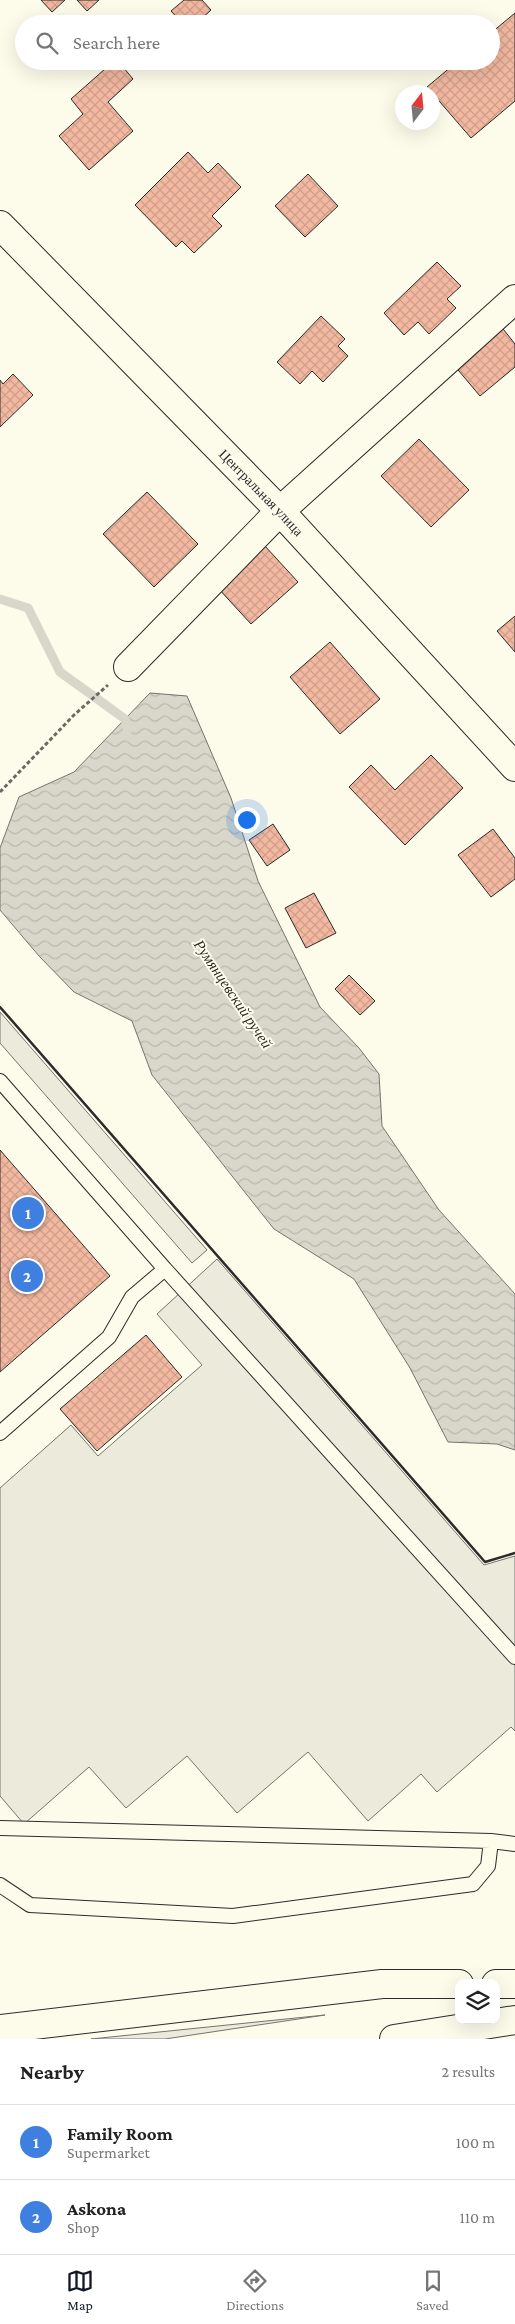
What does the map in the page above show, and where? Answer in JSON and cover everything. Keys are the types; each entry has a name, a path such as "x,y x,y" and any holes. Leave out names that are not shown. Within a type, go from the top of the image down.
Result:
{"main road":[{"name":"Центральная улица","path":"0,225 280,511 515,767"},
{"path":"128,668 280,511 515,299"},
{"path":"0,2028 382,1984 455,1984"},
{"path":"500,1984 515,1984"},
{"path":"0,2014 84,2019"},
{"path":"394,2039 515,2020"}],"lane":[{"path":"0,1081 165,1269 515,1657"},
{"path":"0,1433 109,1337 132,1297 165,1269"},
{"path":"0,1828 491,1841 515,1844"},
{"path":"0,1885 30,1905 233,1916 473,1884 488,1866 491,1841"}],"path":[{"path":"0,792 74,715 128,668"}],"shaded area":[{"path":"0,1012 207,1250 192,1263 0,1043"},
{"path":"217,1259 484,1565 515,1556 515,1731 511,1727 437,1792 421,1774 368,1821 308,1752 237,1813 187,1756 126,1808 89,1767 24,1824 0,1796 0,1488 71,1425 98,1456 202,1365 157,1314"},
{"path":"325,2015 165,2039 91,2039"}],"water":[{"path":"150,693 187,696 231,798 258,881 320,1007 359,1048 379,1074 382,1126 439,1210 515,1294 515,1450 497,1444 448,1442 410,1368 354,1279 274,1229 152,1075 132,1021 74,992 39,956 0,910 0,848 19,797 74,772"}],"building":[{"path":"41,0 65,0 52,12"},
{"path":"77,0 99,0 87,11"},
{"path":"184,0 202,0 211,10 206,15 175,15 171,11"},
{"path":"515,13 515,101 471,138 440,102 440,85 429,85 447,70 500,70 500,26"},
{"path":"104,70 126,70 133,79 108,102 133,131 89,170 59,136 83,114 71,99"},
{"path":"188,152 208,173 218,163 241,187 212,216 222,226 194,253 182,241 176,247 135,205"},
{"path":"308,174 338,206 305,237 275,206"},
{"path":"437,262 461,286 447,299 456,308 429,334 418,322 404,335 384,313"},
{"path":"321,316 345,339 338,346 348,356 323,382 312,371 300,384 277,362"},
{"path":"500,325 515,344 515,367 480,396 453,364"},
{"path":"13,374 33,395 0,427 0,380 3,384"},
{"path":"419,439 469,490 431,527 381,476"},
{"path":"147,492 198,544 154,587 103,534"},
{"path":"264,545 298,582 251,624 217,587"},
{"path":"515,616 515,652 497,631"},
{"path":"330,642 380,699 340,734 290,677"},
{"path":"431,755 463,788 405,845 349,787 371,765 395,790"},
{"path":"273,824 290,850 267,866 249,840"},
{"path":"493,829 515,858 515,879 491,897 458,855"},
{"path":"314,893 336,933 306,948 285,908"},
{"path":"349,975 375,1001 360,1015 335,989"},
{"path":"0,1150 110,1276 0,1372"},
{"path":"146,1335 182,1377 97,1451 60,1409"}],"waterway":[{"name":"Румянцевский ручей","path":"0,599 28,608 60,672 125,719 128,730"}],"wall":[{"path":"0,1007 485,1562 515,1553"}],"place":[{"name":"Family Room","path":"28,1213"},
{"name":"Askona","path":"27,1276"}]}
